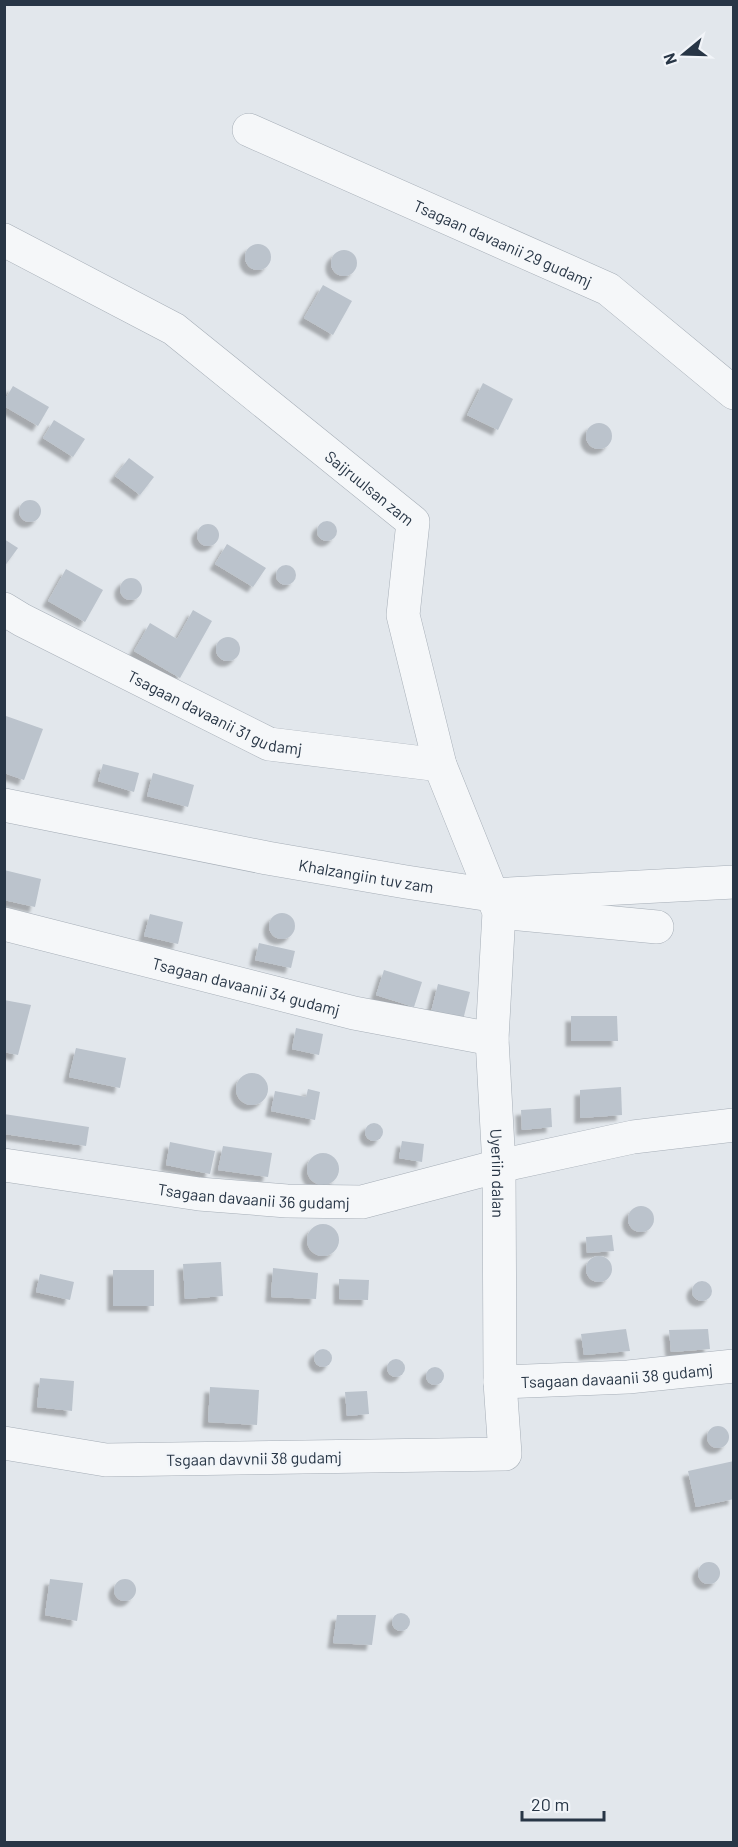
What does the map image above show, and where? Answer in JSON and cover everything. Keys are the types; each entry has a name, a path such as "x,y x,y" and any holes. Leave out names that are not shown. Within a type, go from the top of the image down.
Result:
{"street":[{"name":"Tsagaan davaanii 29 gudamj","path":"249,130 608,289 734,393"},
{"name":"Saijruulsan zam","path":"4,240 174,329 413,522 403,615 440,765 495,903"},
{"name":"Tsagaan davaanii 31 gudamj","path":"4,609 269,744 440,765"},
{"name":"Khalzangiin tuv zam","path":"4,805 267,858 406,882 495,903 734,882"},
{"path":"495,903 657,927"},
{"name":"Uyeriin dalan","path":"495,903 492,1039 499,1166 500,1382 505,1454"},
{"name":"Tsagaan davaanii 34 gudamj","path":"4,924 354,1013 492,1039"},
{"path":"499,1166 633,1137 734,1125"},
{"name":"Tsagaan davaanii 36 gudamj","path":"4,1164 199,1194 287,1201 362,1202 499,1166"},
{"name":"Tsagaan davaanii 38 gudamj","path":"500,1382 628,1377 734,1366"},
{"name":"Tsgaan davvnii 38 gudamj","path":"4,1443 106,1460 505,1454"}],"building":[{"path":"258,244 267,248 271,257 267,266 258,270 249,266 245,257 249,248"},
{"path":"344,250 353,254 357,263 353,272 344,276 335,272 331,263 335,254"},
{"path":"323,285 352,301 333,335 304,318"},
{"path":"483,383 513,399 498,430 467,415"},
{"path":"13,386 49,407 38,426 4,406 4,401"},
{"path":"54,420 85,439 73,457 43,438"},
{"path":"599,423 608,427 612,436 608,445 599,449 590,445 586,436 590,427"},
{"path":"129,458 154,477 140,495 115,476"},
{"path":"30,500 38,503 41,511 38,519 30,522 22,519 19,511 22,503"},
{"path":"327,521 334,524 337,531 334,538 327,541 320,538 317,531 320,524"},
{"path":"208,524 216,527 219,535 216,543 208,546 200,543 197,535 200,527"},
{"path":"4,539 18,548 4,567"},
{"path":"227,544 266,568 253,587 215,564"},
{"path":"282,565 290,565 296,571 296,579 290,585 282,585 276,579 276,571"},
{"path":"66,569 103,590 85,622 48,601"},
{"path":"131,578 139,581 142,589 139,597 131,600 123,597 120,589 123,581"},
{"path":"193,610 212,621 180,678 134,651 150,623 177,639"},
{"path":"228,637 233,638 239,644 239,654 233,660 228,661 223,660 217,654 216,649 217,644 223,638"},
{"path":"6,716 43,729 24,780 4,773"},
{"path":"103,764 139,773 134,792 98,781"},
{"path":"153,773 194,785 188,807 147,796"},
{"path":"4,870 41,879 35,907 4,900"},
{"path":"282,913 291,917 295,926 291,935 282,939 273,935 269,926 273,917"},
{"path":"150,914 183,922 178,944 144,936"},
{"path":"259,943 295,951 291,968 255,960"},
{"path":"384,970 422,982 414,1007 376,995"},
{"path":"438,984 470,992 463,1020 431,1012"},
{"path":"4,1000 31,1005 18,1055 4,1052"},
{"path":"571,1016 617,1016 618,1041 571,1041"},
{"path":"296,1028 323,1034 319,1055 292,1049"},
{"path":"76,1048 126,1058 120,1088 69,1077"},
{"path":"252,1073 264,1077 268,1089 264,1101 252,1105 240,1101 236,1089 240,1077"},
{"path":"621,1087 622,1115 580,1118 580,1090"},
{"path":"308,1089 320,1092 315,1120 271,1111 275,1091 306,1097"},
{"path":"551,1108 552,1127 522,1130 521,1110"},
{"path":"4,1114 89,1127 86,1146 4,1134"},
{"path":"374,1123 380,1126 383,1132 380,1138 374,1141 368,1138 365,1132 368,1126"},
{"path":"402,1141 424,1144 422,1162 399,1158"},
{"path":"170,1142 215,1151 210,1174 166,1165"},
{"path":"223,1146 272,1153 268,1177 218,1170"},
{"path":"323,1153 335,1157 339,1169 335,1181 323,1185 311,1181 307,1169 311,1157"},
{"path":"641,1206 650,1210 654,1219 650,1228 641,1232 632,1228 628,1219 632,1210"},
{"path":"323,1224 335,1228 339,1240 335,1252 323,1256 311,1252 307,1240 311,1228"},
{"path":"612,1235 614,1251 587,1253 586,1237"},
{"path":"599,1256 608,1260 612,1269 608,1278 599,1282 590,1278 586,1269 590,1260"},
{"path":"221,1262 223,1296 185,1299 183,1264"},
{"path":"273,1268 318,1273 316,1299 271,1297"},
{"path":"113,1270 154,1270 154,1306 113,1306"},
{"path":"40,1274 74,1282 70,1300 36,1292"},
{"path":"339,1279 369,1280 368,1300 339,1299"},
{"path":"698,1281 706,1281 712,1287 712,1295 706,1301 698,1301 692,1295 692,1287"},
{"path":"626,1329 630,1351 584,1355 581,1334"},
{"path":"708,1329 710,1349 671,1352 669,1330"},
{"path":"323,1349 329,1352 332,1358 329,1364 323,1367 317,1364 314,1358 317,1352"},
{"path":"396,1359 402,1362 405,1368 402,1374 396,1377 390,1374 387,1368 390,1362"},
{"path":"435,1367 441,1370 444,1376 441,1382 435,1385 429,1382 426,1376 429,1370"},
{"path":"40,1378 74,1381 72,1411 37,1407"},
{"path":"210,1387 259,1390 257,1425 208,1422"},
{"path":"367,1391 369,1414 347,1416 345,1392"},
{"path":"718,1426 726,1429 729,1437 726,1445 718,1448 710,1445 707,1437 710,1429"},
{"path":"734,1461 734,1499 696,1507 688,1471"},
{"path":"709,1562 717,1565 720,1573 717,1581 709,1584 701,1581 698,1573 701,1565"},
{"path":"50,1579 83,1583 77,1621 45,1615"},
{"path":"121,1579 129,1579 136,1586 136,1594 129,1601 121,1601 114,1594 114,1586"},
{"path":"401,1613 407,1616 410,1622 407,1628 401,1631 395,1628 392,1622 395,1616"},
{"path":"337,1615 376,1615 372,1645 333,1643"}]}
